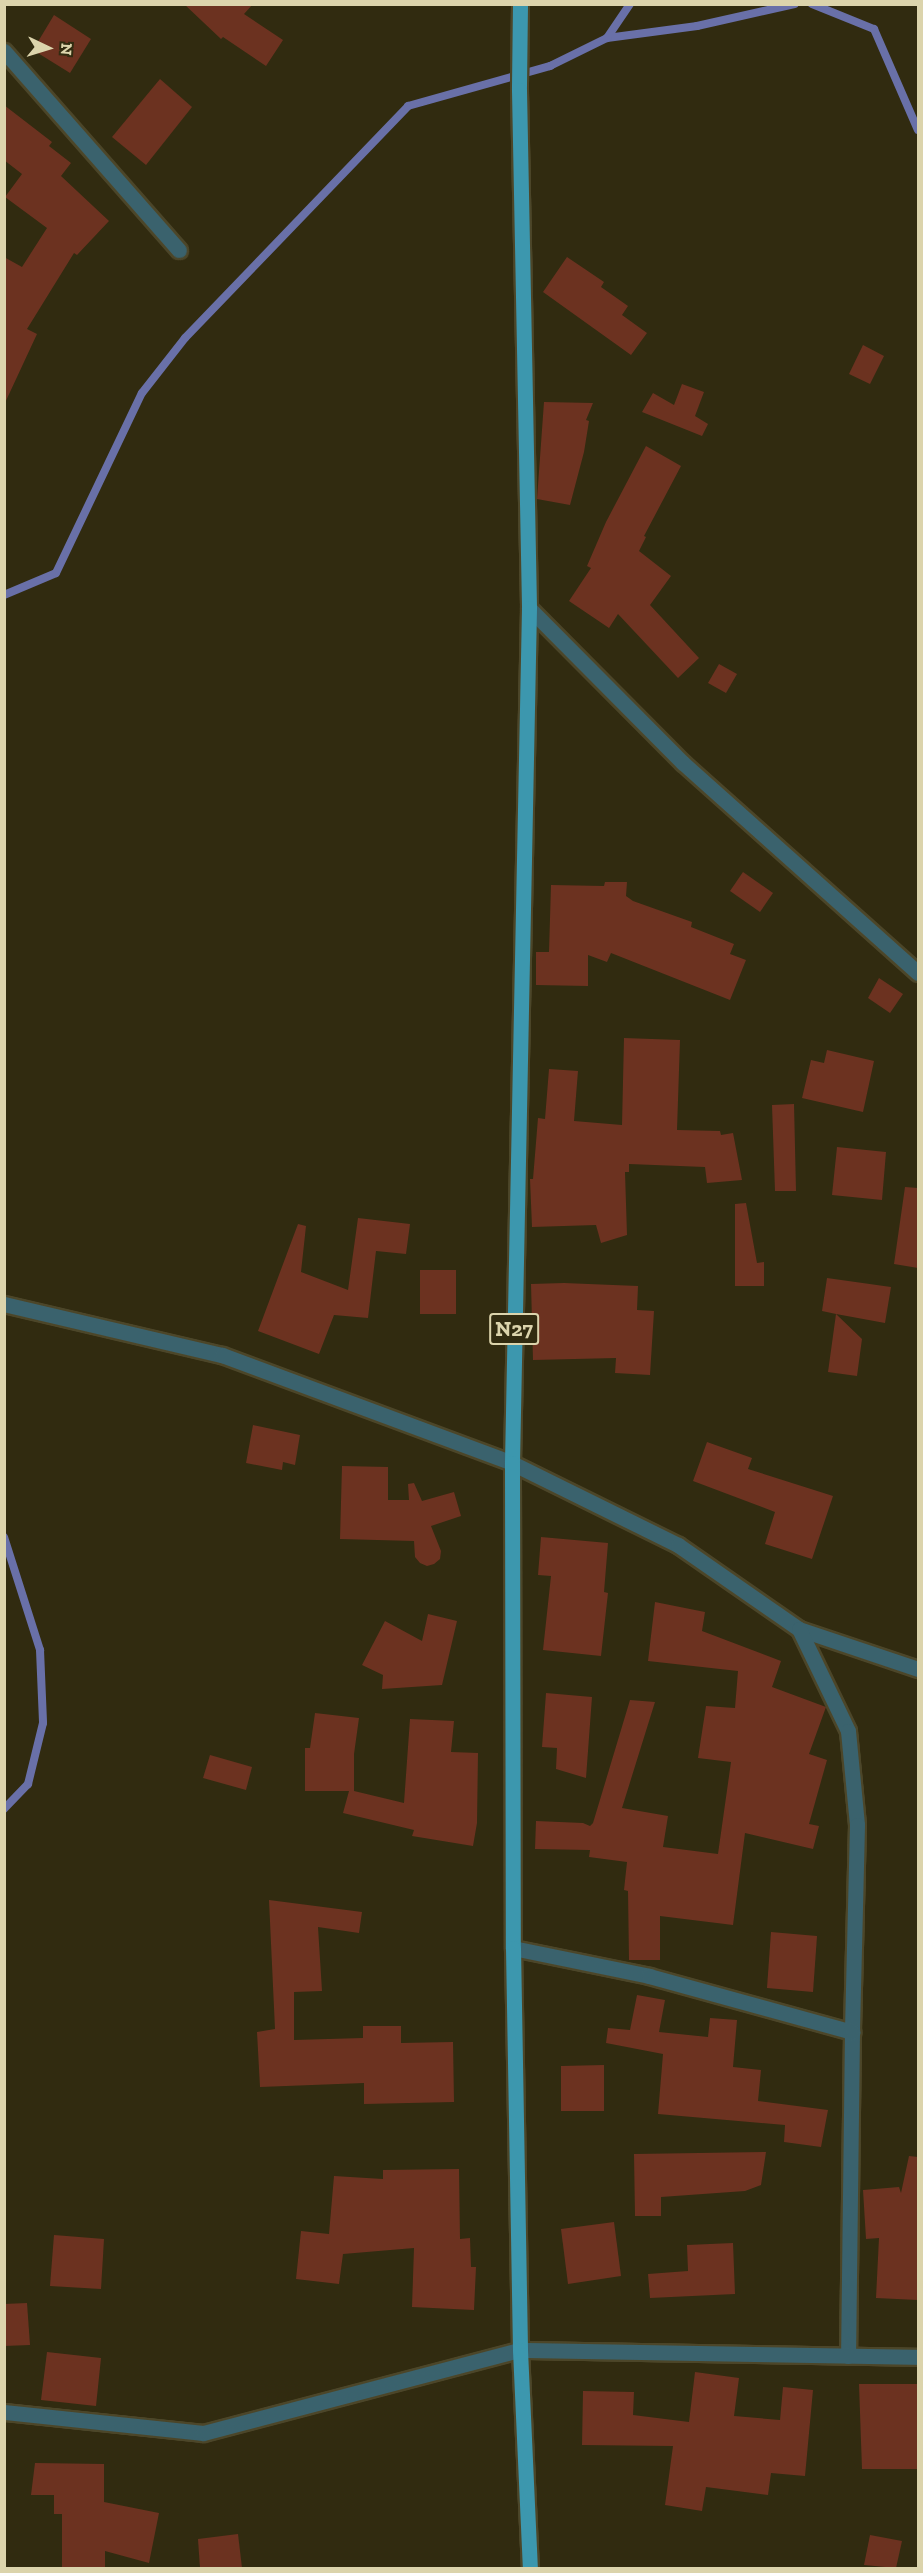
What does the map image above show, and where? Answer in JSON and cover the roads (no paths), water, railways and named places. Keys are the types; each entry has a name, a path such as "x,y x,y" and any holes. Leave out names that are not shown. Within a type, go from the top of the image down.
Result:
{"main road":[{"name":"N27","path":"520,10 519,90 529,608 512,1463 513,1948 520,2350 530,2568"}],"street":[{"path":"4,51 179,250"},
{"path":"529,608 683,762 918,973"},
{"path":"4,1304 222,1355 512,1463 678,1545 799,1629 918,1669"},
{"path":"799,1629 848,1731 857,1825 848,2356"},
{"path":"513,1948 649,1976 852,2032"},
{"path":"4,2412 203,2433 520,2350 918,2357"}],"waterway":[{"path":"4,595 56,573 142,393 185,338 408,106 550,66 607,38 630,4"},
{"path":"607,38 697,26 795,4"},
{"path":"812,4 874,29 918,130"},
{"path":"4,1537 40,1650 43,1723 28,1784 4,1809"}]}
